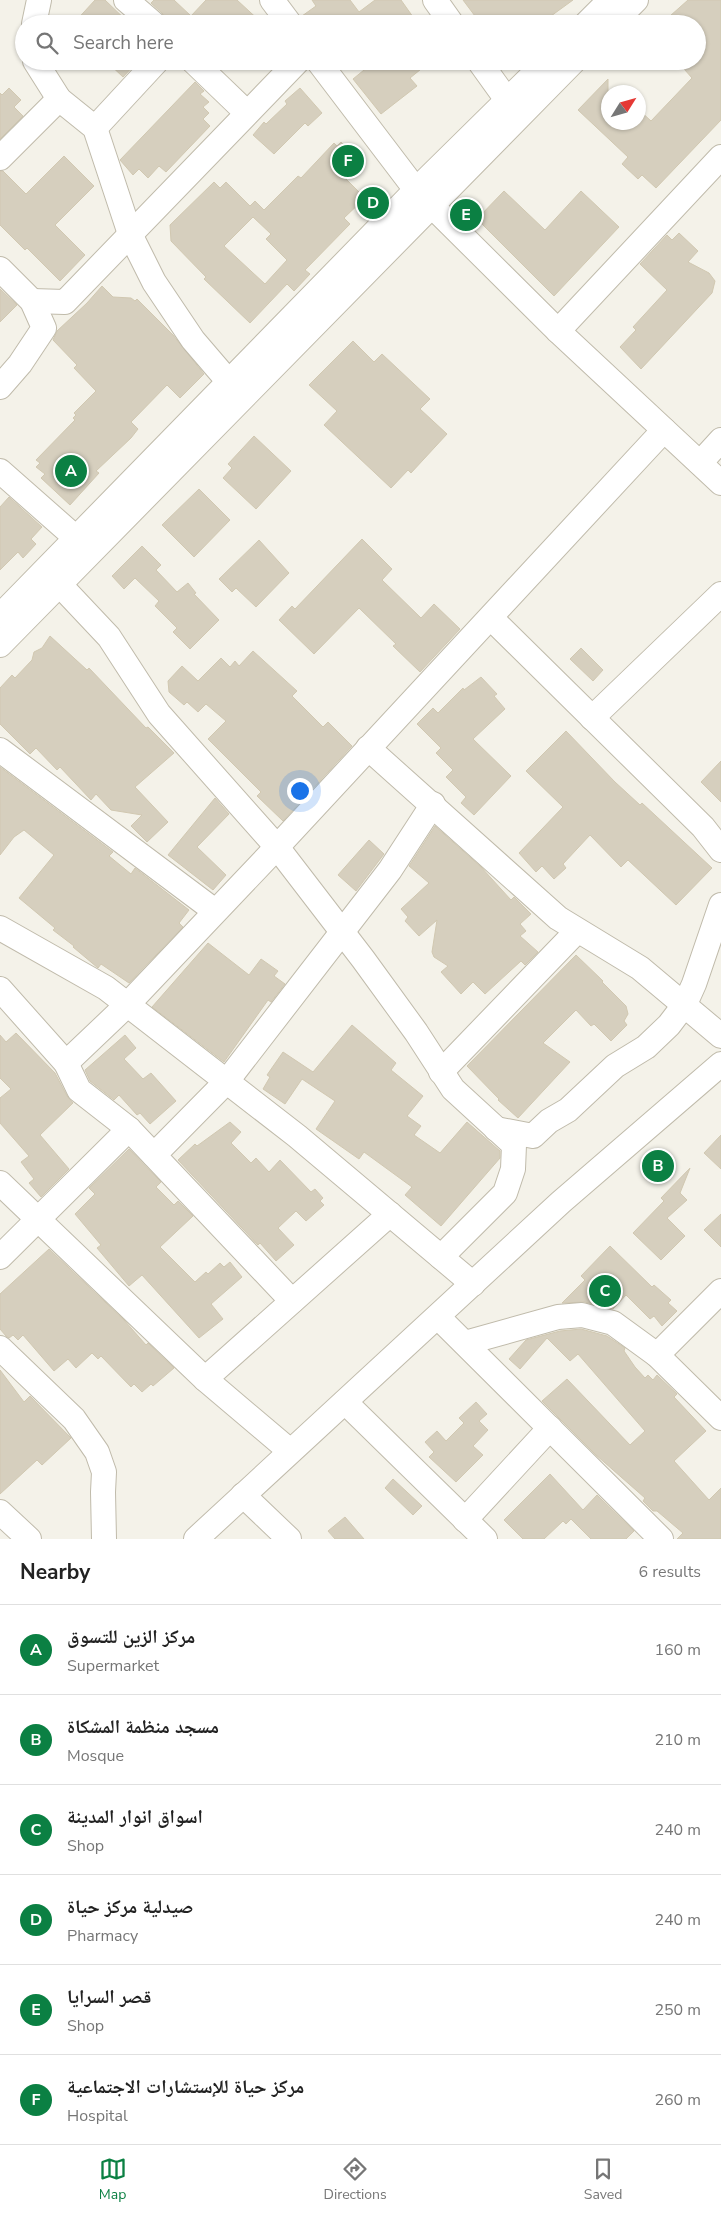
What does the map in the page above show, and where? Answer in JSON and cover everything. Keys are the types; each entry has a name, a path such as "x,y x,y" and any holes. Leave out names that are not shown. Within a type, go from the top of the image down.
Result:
{"street":[{"path":"36,15 39,0"},
{"path":"126,0 144,15"},
{"path":"272,0 283,15"},
{"path":"436,0 446,15"},
{"path":"595,15 610,0"},
{"path":"621,15 636,0"},
{"path":"40,70 59,99 94,128 130,234 154,282 173,313 229,382"},
{"path":"94,128 149,70"},
{"path":"203,70 248,113"},
{"path":"32,301 65,302 289,70"},
{"path":"325,70 424,198 558,331 721,483"},
{"path":"485,70 507,100"},
{"path":"0,645 60,585 424,198 507,100 538,70"},
{"path":"0,616 229,382 424,198 564,70"},
{"path":"0,158 59,99"},
{"path":"558,331 721,157"},
{"path":"0,269 32,301 44,328 20,364 0,387"},
{"path":"66,1063 127,1005 277,847 664,430"},
{"path":"700,463 721,440"},
{"path":"0,471 76,538"},
{"path":"60,585 109,637 159,714 277,847 340,932 363,959 416,1032 453,1089 514,1146 513,1169 505,1193 441,1257"},
{"path":"592,718 721,594"},
{"path":"491,618 703,827 721,850"},
{"path":"368,748 433,804 541,904 577,931 640,968 721,1036"},
{"path":"0,750 215,911"},
{"path":"154,1155 227,1081 340,932 390,870 433,804"},
{"path":"496,1129 533,1136 549,1121 568,1110 614,1066 630,1058 652,1042 669,1026 685,1004 694,984 721,905"},
{"path":"0,928 82,973 127,1005 227,1081 473,1284"},
{"path":"441,1072 577,931"},
{"path":"0,990 66,1063 78,1090 128,1129 292,1301"},
{"path":"196,1539 561,1202 717,1074"},
{"path":"0,1257 128,1129"},
{"path":"0,1183 205,1379 290,1451"},
{"path":"205,1379 390,1214"},
{"path":"657,1356 721,1291"},
{"path":"465,1343 558,1317 582,1315 613,1323 657,1356 721,1418"},
{"path":"438,1317 661,1539"},
{"path":"0,1348 74,1419 97,1452 104,1472 104,1539"},
{"path":"345,1402 485,1539"},
{"path":"465,1520 550,1428"},
{"path":"243,1495 289,1539"},
{"path":"0,1512 29,1539"}],"building":[{"path":"95,0 105,0 121,15 81,15"},
{"path":"154,0 174,0 190,15 163,15 151,3"},
{"path":"206,0 237,0 253,15 192,15"},
{"path":"312,0 350,0 359,12 375,0 401,0 412,15 303,15 316,6"},
{"path":"463,0 573,0 552,15 474,15"},
{"path":"688,0 721,0 721,120 656,188 642,175 638,179 622,164 628,157 578,110 601,86 601,130 646,130 646,116 651,121 692,78 685,70 706,70 706,15 671,15"},
{"path":"116,70 130,70 123,77"},
{"path":"364,70 420,70 410,78 417,86 381,114 353,79"},
{"path":"608,79 608,85 602,85"},
{"path":"195,82 204,91 200,94 209,102 203,107 209,113 203,119 210,126 166,172 159,166 148,178 139,169 133,175 120,160"},
{"path":"9,88 21,100 14,107 23,116 0,139 0,93 2,95"},
{"path":"300,88 322,113 308,126 305,123 274,154 253,135 264,122 266,124 287,104 285,101"},
{"path":"341,142 362,164 346,179 365,198 344,218 350,224 305,270 310,274 294,291 287,284 250,323 204,279 206,277 171,241 170,225 214,182 220,188 226,182 250,206 255,201 264,210 298,176 301,178 334,143 337,146","holes":["253,217 271,234 266,239 287,260 265,284 224,246"]},
{"path":"64,156 94,186 55,225 85,255 60,281 27,248 25,250 0,225 0,171 3,171 26,194"},
{"path":"504,191 545,230 581,191 619,227 554,296 477,219"},
{"path":"679,233 698,251 688,262 709,273 715,281 712,293 641,369 620,347 636,330 633,327 667,290 640,264 667,235 672,240"},
{"path":"102,286 113,297 131,298 135,301 137,299 173,335 204,374 180,398 167,385 131,422 138,429 131,438 96,471 99,473 70,505 41,478 45,474 36,467 40,463 36,460 75,420 73,418 76,415 74,413 96,391 74,368 77,365 53,340 57,331"},
{"path":"0,289 17,305 0,322"},
{"path":"353,341 374,362 382,354 430,399 420,409 447,434 411,473 408,470 391,488 324,425 337,411 309,385"},
{"path":"254,436 291,471 256,509 223,478 232,468 228,464"},
{"path":"199,489 230,520 194,557 162,525"},
{"path":"9,497 42,527 31,539 36,544 23,558 18,552 0,570 0,507"},
{"path":"362,539 392,569 382,580 421,618 434,604 460,629 420,672 393,646 396,644 359,608 314,654 279,620 292,606 295,609"},
{"path":"259,540 289,573 256,607 236,588 232,592 219,579"},
{"path":"142,546 161,565 156,570 177,592 188,583 196,593 194,594 219,620 190,649 173,632 177,628 155,606 159,601 135,578 124,589 112,576"},
{"path":"50,636 87,670 89,668 146,728 148,727 174,753 135,787 168,822 147,842 131,826 142,815 111,810 96,794 91,800 60,767 57,770 36,748 30,754 0,724 0,688 12,675 15,678 32,660 34,652 42,648"},
{"path":"581,648 603,670 593,681 570,659"},
{"path":"253,651 297,691 292,696 323,727 328,722 352,746 283,821 257,796 261,792 208,739 226,721 206,704 198,712 187,702 184,705 169,692 168,681 182,666 198,681 221,658 230,667 235,661 239,666"},
{"path":"481,677 497,694 494,696 505,709 473,739 511,776 474,815 461,803 466,797 446,777 453,770 436,753 441,748 417,724 433,708 438,713 463,688 464,690"},
{"path":"566,731 615,782 640,805 642,803 712,868 676,905 628,860 621,867 590,835 563,864 566,868 554,879 542,866 536,872 519,853 563,807 526,771"},
{"path":"721,761 721,802 701,782"},
{"path":"0,767 113,852 109,856 131,874 135,868 189,910 179,923 183,927 129,983 101,964 98,968 19,898 54,855 24,830 14,837 0,855"},
{"path":"215,798 229,814 197,847 226,875 213,890 168,855"},
{"path":"435,826 481,867 511,900 514,897 531,914 520,924 526,931 520,936 538,952 525,965 521,961 485,994 473,982 461,994 441,972 448,966 434,957 432,952 437,920 419,936 405,921 408,917 401,909 429,883 409,866"},
{"path":"369,840 384,854 356,891 338,875"},
{"path":"208,943 249,975 261,959 278,971 274,976 285,984 271,1002 268,1000 224,1062 152,1007"},
{"path":"576,955 626,1006 628,1014 624,1021 627,1025 611,1041 594,1024 591,1026 576,1010 543,1043 570,1062 518,1118 498,1100 467,1066"},
{"path":"352,1025 396,1063 391,1070 423,1096 407,1116 421,1126 414,1135 440,1153 467,1122 500,1151 500,1158 441,1226 405,1195 412,1187 364,1152 359,1159 316,1129 335,1101 302,1079 285,1104 263,1089 270,1077 267,1075 283,1052 313,1072"},
{"path":"16,1033 55,1073 67,1096 73,1103 40,1135 69,1169 41,1197 29,1183 34,1179 21,1162 29,1156 0,1123 0,1098 11,1089 0,1078 0,1035 6,1042"},
{"path":"125,1035 136,1048 124,1059 143,1079 151,1073 176,1101 150,1124 140,1113 137,1115 119,1095 114,1100 90,1081 85,1070"},
{"path":"230,1122 241,1132 231,1143 251,1163 256,1158 269,1172 280,1160 311,1192 315,1189 323,1198 320,1201 324,1205 306,1221 296,1211 278,1228 294,1245 276,1261 260,1243 258,1245 178,1160 195,1144 197,1146"},
{"path":"721,1135 721,1169 704,1153"},
{"path":"129,1149 161,1182 156,1187 174,1205 178,1201 193,1216 160,1247 195,1282 220,1263 224,1267 230,1262 242,1277 211,1304 223,1319 199,1338 142,1275 129,1286 97,1248 101,1245 75,1214 95,1194 89,1188"},
{"path":"690,1168 680,1193 687,1200 667,1218 685,1236 661,1260 633,1233 664,1201 661,1198"},
{"path":"721,1214 721,1247 704,1230"},
{"path":"610,1246 652,1287 654,1285 671,1300 668,1303 677,1311 662,1326 654,1316 650,1319 626,1295 613,1309 585,1302 562,1303 585,1280 581,1276"},
{"path":"49,1249 124,1320 146,1345 148,1343 174,1368 153,1386 151,1384 142,1392 134,1384 131,1387 101,1356 98,1359 92,1353 76,1368 68,1359 54,1371 23,1335 18,1340 13,1335 9,1338 6,1336 0,1329 0,1294"},
{"path":"581,1329 607,1336 625,1348 624,1351 645,1378 648,1375 653,1380 657,1375 677,1394 674,1397 706,1431 674,1461 709,1500 721,1488 721,1539 677,1539 683,1533 657,1511 653,1511 643,1501 645,1498 596,1455 542,1401 567,1379 630,1445 645,1431 578,1354 570,1361 547,1338 520,1369 509,1359 526,1340 560,1331"},
{"path":"0,1370 24,1402 30,1396 71,1438 42,1465 37,1460 0,1494"},
{"path":"476,1402 487,1414 479,1421 488,1430 473,1446 483,1455 456,1482 429,1457 434,1452 425,1442 437,1431 446,1441 464,1423 459,1418"},
{"path":"550,1474 583,1510 597,1495 634,1531 626,1539 591,1539 571,1519 566,1524 563,1521 544,1539 523,1539 504,1520"},
{"path":"393,1479 422,1506 413,1515 385,1488"},
{"path":"345,1517 364,1539 335,1539 328,1531"}],"place":[{"name":"مركز حياة للإستشارات الاجتماعية","path":"348,161"},
{"name":"صيدلية مركز حياة","path":"373,203"},
{"name":"قصر السرايا","path":"466,215"},
{"name":"مركز الزين للتسوق","path":"71,471"},
{"name":"مسجد منظمة المشكاة","path":"658,1166"},
{"name":"اسواق انوار المدينة","path":"605,1291"}]}
